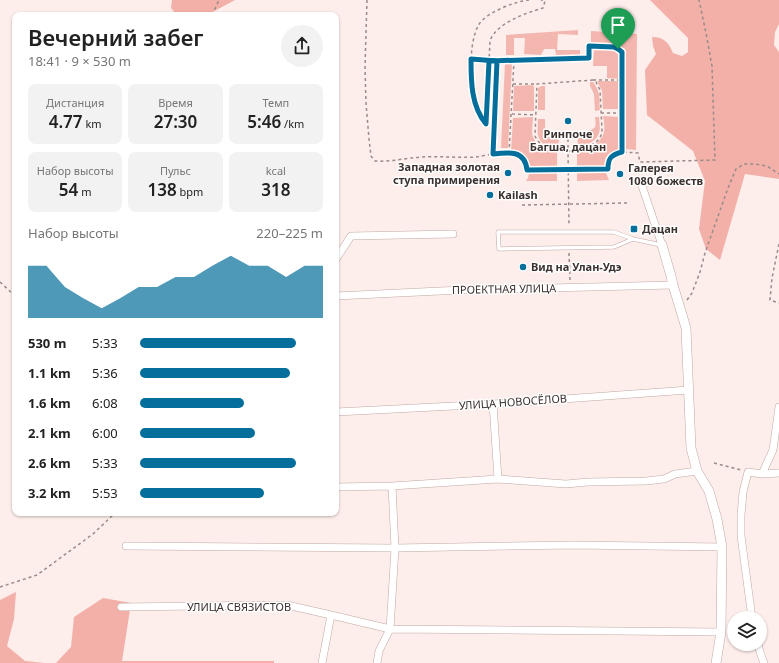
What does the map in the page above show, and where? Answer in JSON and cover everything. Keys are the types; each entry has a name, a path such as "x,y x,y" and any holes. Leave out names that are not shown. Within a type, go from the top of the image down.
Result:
{"street":[{"path":"641,183 662,245 686,328 691,448 697,471 709,491 722,547 721,632 716,663"},
{"path":"339,254 351,236 453,234"},
{"name":"ПРОЕКТНАЯ УЛИЦА","path":"339,296 461,290 673,286"},
{"name":"УЛИЦА НОВОСЁЛОВ","path":"339,412 493,404 689,390"},
{"path":"493,404 498,480"},
{"path":"762,474 773,450 779,407"},
{"path":"339,487 392,486 498,480 566,484 646,481 664,479 675,474 697,471"},
{"path":"751,611 741,536 743,492 748,472 762,474 779,473"},
{"path":"376,663 390,628 395,548 392,486"},
{"path":"126,546 395,548 573,545 722,547"},
{"name":"УЛИЦА СВЯЗИСТОВ","path":"121,607 287,605 390,628 721,632"},
{"path":"322,663 331,615"},
{"path":"760,651 764,663"}],"lane":[{"path":"633,239 614,247 499,249 498,232 614,232 633,239 662,245"}],"path":[{"path":"213,12 219,0"},
{"path":"367,0 365,67 366,104 371,156 376,161 386,162 422,157 453,158 515,153 524,159 527,170 608,169 608,162 611,157 622,152 638,153 640,162 715,160 712,66 699,0"},
{"path":"529,0 509,5 489,15 478,24 471,59 471,79 476,106 481,118 486,124 491,36 497,30 514,19 543,8 545,2 541,0"},
{"path":"471,59 497,61 589,58 589,46 614,47 618,49 622,52 622,152"},
{"path":"509,153 514,60"},
{"path":"493,154 497,61"},
{"path":"537,84 535,136 542,145 548,149 568,151 581,149 598,140 601,136 600,90 596,82 593,80"},
{"path":"513,84 622,80"},
{"path":"601,112 622,113"},
{"path":"511,114 536,114"},
{"path":"568,133 569,221"},
{"path":"679,306 692,293 736,169 744,164 754,164 767,166 779,174"},
{"path":"522,205 627,203"},
{"path":"779,244 772,278 770,300 779,303"},
{"path":"569,248 570,282"},
{"path":"0,282 12,293"},
{"path":"714,463 748,472"},
{"path":"0,587 37,575 92,534 112,516"}],"shaded area":[{"path":"172,0 235,0 213,12 174,12 171,8"},
{"path":"650,0 779,0 779,24 775,32 774,45 779,52 779,179 745,174 720,260 706,249 699,229 705,181 693,151 647,115 645,70 656,54 652,37 660,38 666,41 673,53 682,56 688,52 688,38"},
{"path":"578,30 578,35 558,34 557,50 580,50 580,56 556,55 555,49 544,49 541,55 524,54 525,38 514,38 514,55 506,55 506,35"},
{"path":"591,31 637,34 636,150 624,149 624,53 622,49 614,45 591,45"},
{"path":"594,49 617,50 620,53 620,79 607,78 607,66 593,66"},
{"path":"505,63 512,63 508,148 501,148"},
{"path":"597,81 620,81 620,109 603,109 602,91"},
{"path":"590,82 593,82 596,86 600,110 595,111 594,94 590,86"},
{"path":"533,85 534,111 513,111 514,86"},
{"path":"545,86 545,110 538,110 538,89"},
{"path":"603,116 619,117 619,150 610,157 606,167 577,168 577,152 597,143 604,132"},
{"path":"533,117 532,135 537,143 543,148 557,152 557,169 529,169 527,162 523,157 518,153 511,151 513,118"},
{"path":"595,117 599,117 600,129 597,138 587,145 577,148 578,138 588,138 588,131 593,129 595,126"},
{"path":"538,119 545,119 545,137 559,138 558,149 543,144 539,138"},
{"path":"577,171 605,171 609,180 577,181"},
{"path":"557,172 557,181 526,181 529,173"},
{"path":"16,592 14,619 7,646 25,661 45,663 0,663 0,600"},
{"path":"103,598 131,603 122,661 274,661 274,663 56,663 71,647 74,617"}],"place":[{"name":"Ринпоче Багша, дацан","path":"568,121"},
{"name":"Западная золотая ступа примирения","path":"508,173"},
{"name":"Галерея 1080 божеств","path":"620,174"},
{"name":"Kailash","path":"490,195"},
{"name":"Дацан","path":"634,229"},
{"name":"Вид на Улан-Удэ","path":"523,267"}],"route":[{"path":"618,49 614,47 589,46 589,58 489,61 486,124 481,118 476,106 471,79 471,59 489,61 497,61 493,154 515,153 520,155 524,159 527,170 608,169 608,162 611,157 622,152 622,52 618,49"}]}
